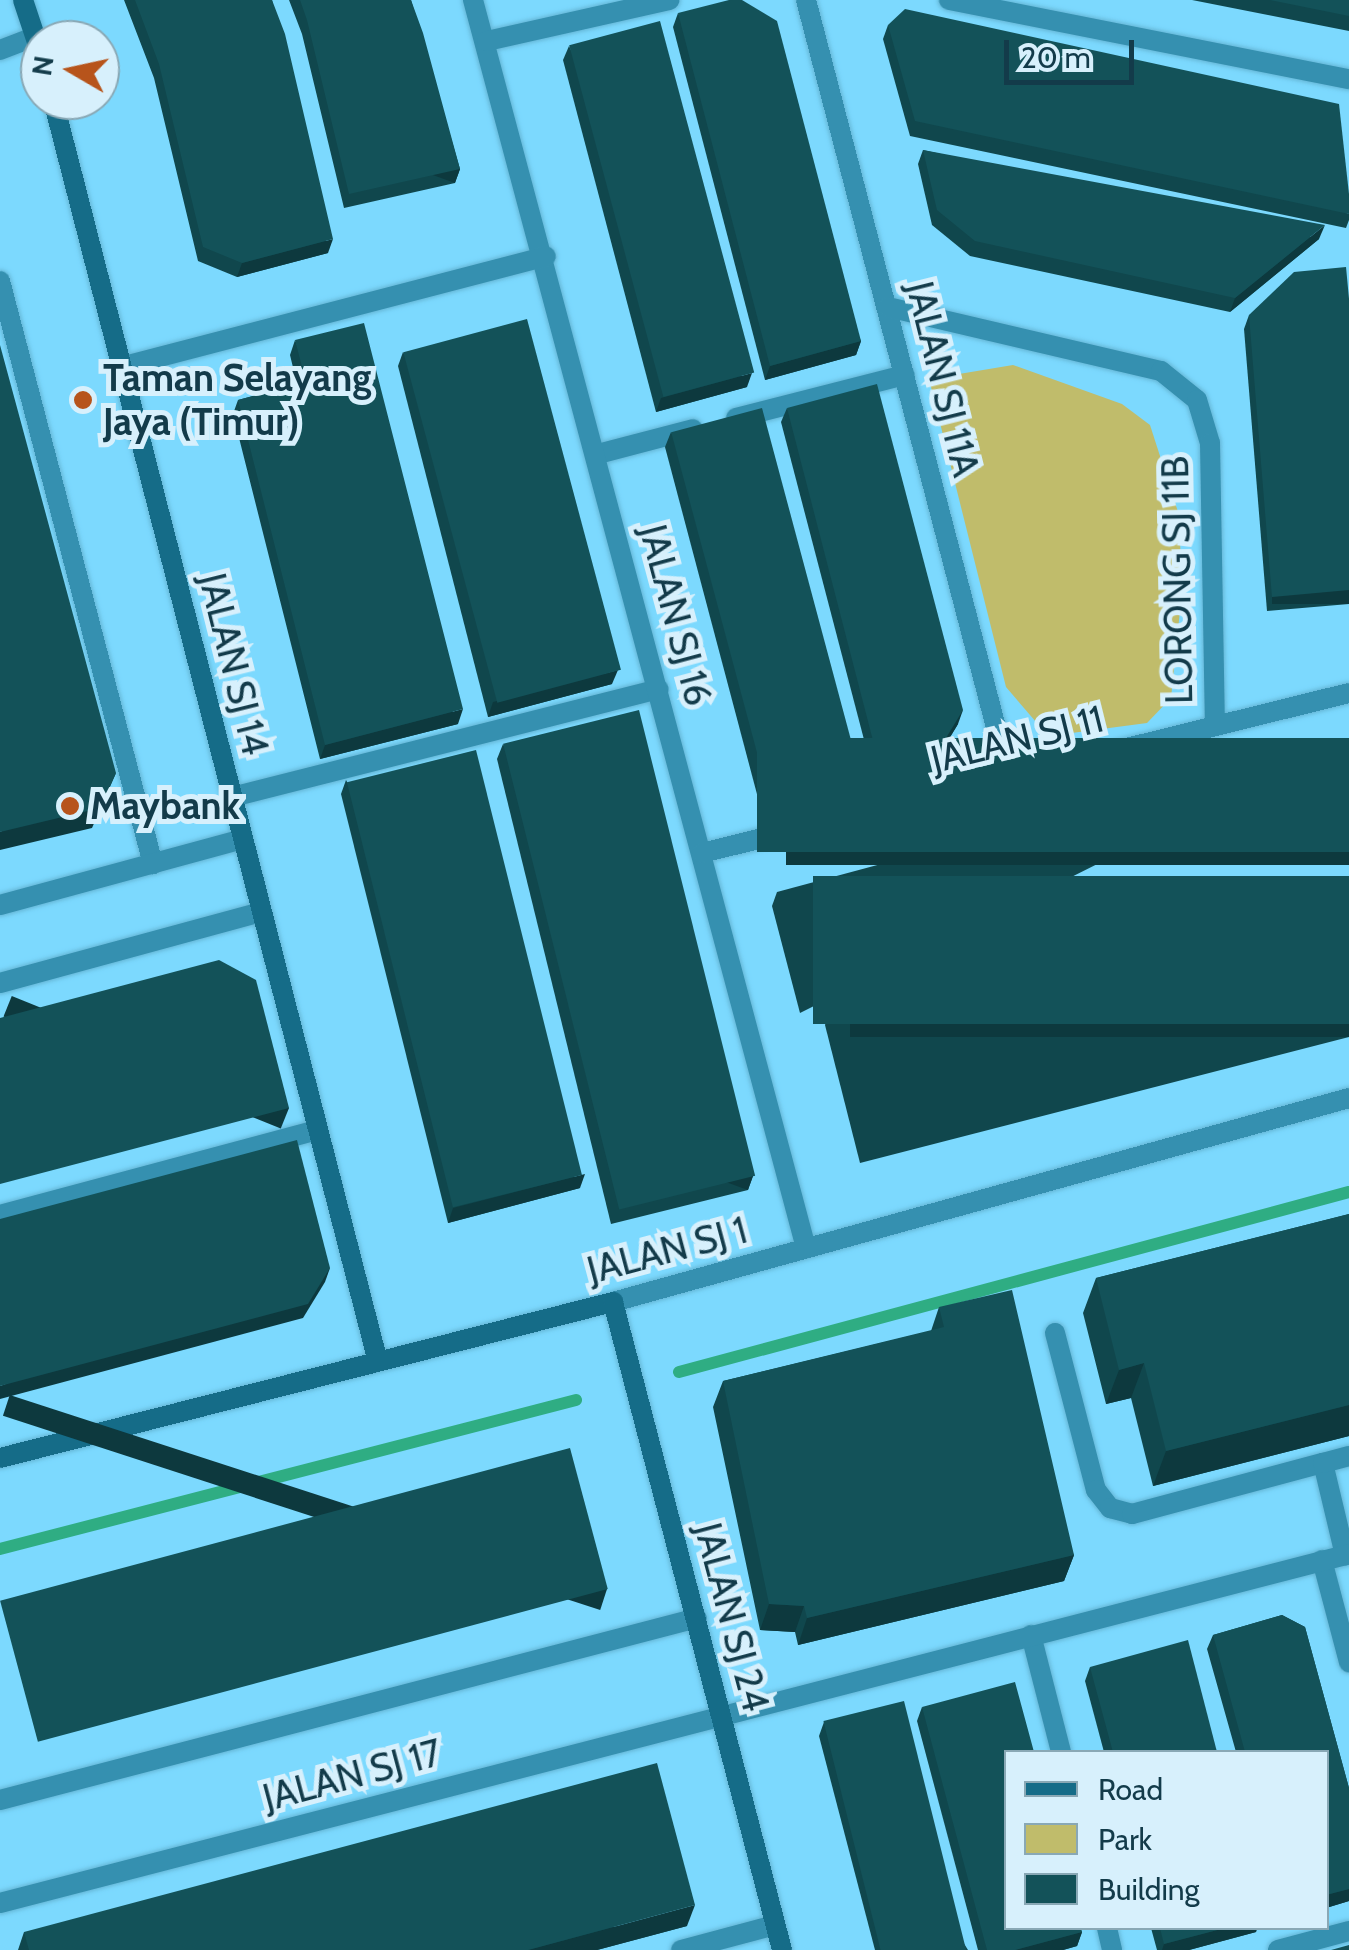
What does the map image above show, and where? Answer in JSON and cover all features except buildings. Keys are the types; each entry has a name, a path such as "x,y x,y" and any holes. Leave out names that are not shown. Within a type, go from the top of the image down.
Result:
{"street":[{"name":"JALAN SJ 16","path":"473,0 546,256 806,1248"},
{"path":"487,42 669,0"},
{"name":"JALAN SJ 11A","path":"806,0 1009,777"},
{"path":"950,0 1349,79"},
{"name":"JALAN SJ 14","path":"57,120 378,1362"},
{"path":"122,367 546,256"},
{"path":"0,281 153,864"},
{"name":"LORONG SJ 11B","path":"888,307 1162,371 1197,400 1210,443 1215,726"},
{"path":"598,454 905,375"},
{"path":"232,797 659,689"},
{"name":"JALAN SJ 11","path":"702,853 1349,692"},
{"path":"0,904 243,839"},
{"path":"0,983 262,912"},
{"name":"JALAN SJ 1","path":"0,1458 613,1302 1349,1098"},
{"path":"0,1215 318,1130"},
{"name":"JALAN SJ 24","path":"613,1302 782,1950"},
{"path":"1054,1333 1096,1490 1110,1508 1132,1514 1349,1456"},
{"path":"1322,1463 1347,1554"},
{"name":"JALAN SJ 17","path":"0,1903 1347,1554"},
{"path":"1322,1560 1349,1662"},
{"name":"JALAN SJ 17","path":"0,1800 697,1618"},
{"path":"1031,1635 1060,1750"},
{"path":"681,1950 776,1925"},
{"path":"1278,1950 1349,1931"}],"green space":[{"path":"1013,365 1122,404 1150,425 1179,515 1182,591 1171,698 1147,723 1064,734 1036,722 1006,687 929,379"}],"waterway":[{"path":"679,1372 1349,1192"},
{"path":"0,1549 576,1400"}],"place":[{"name":"Taman Selayang Jaya (Timur)","path":"83,400"},
{"name":"Maybank","path":"70,806"}]}
